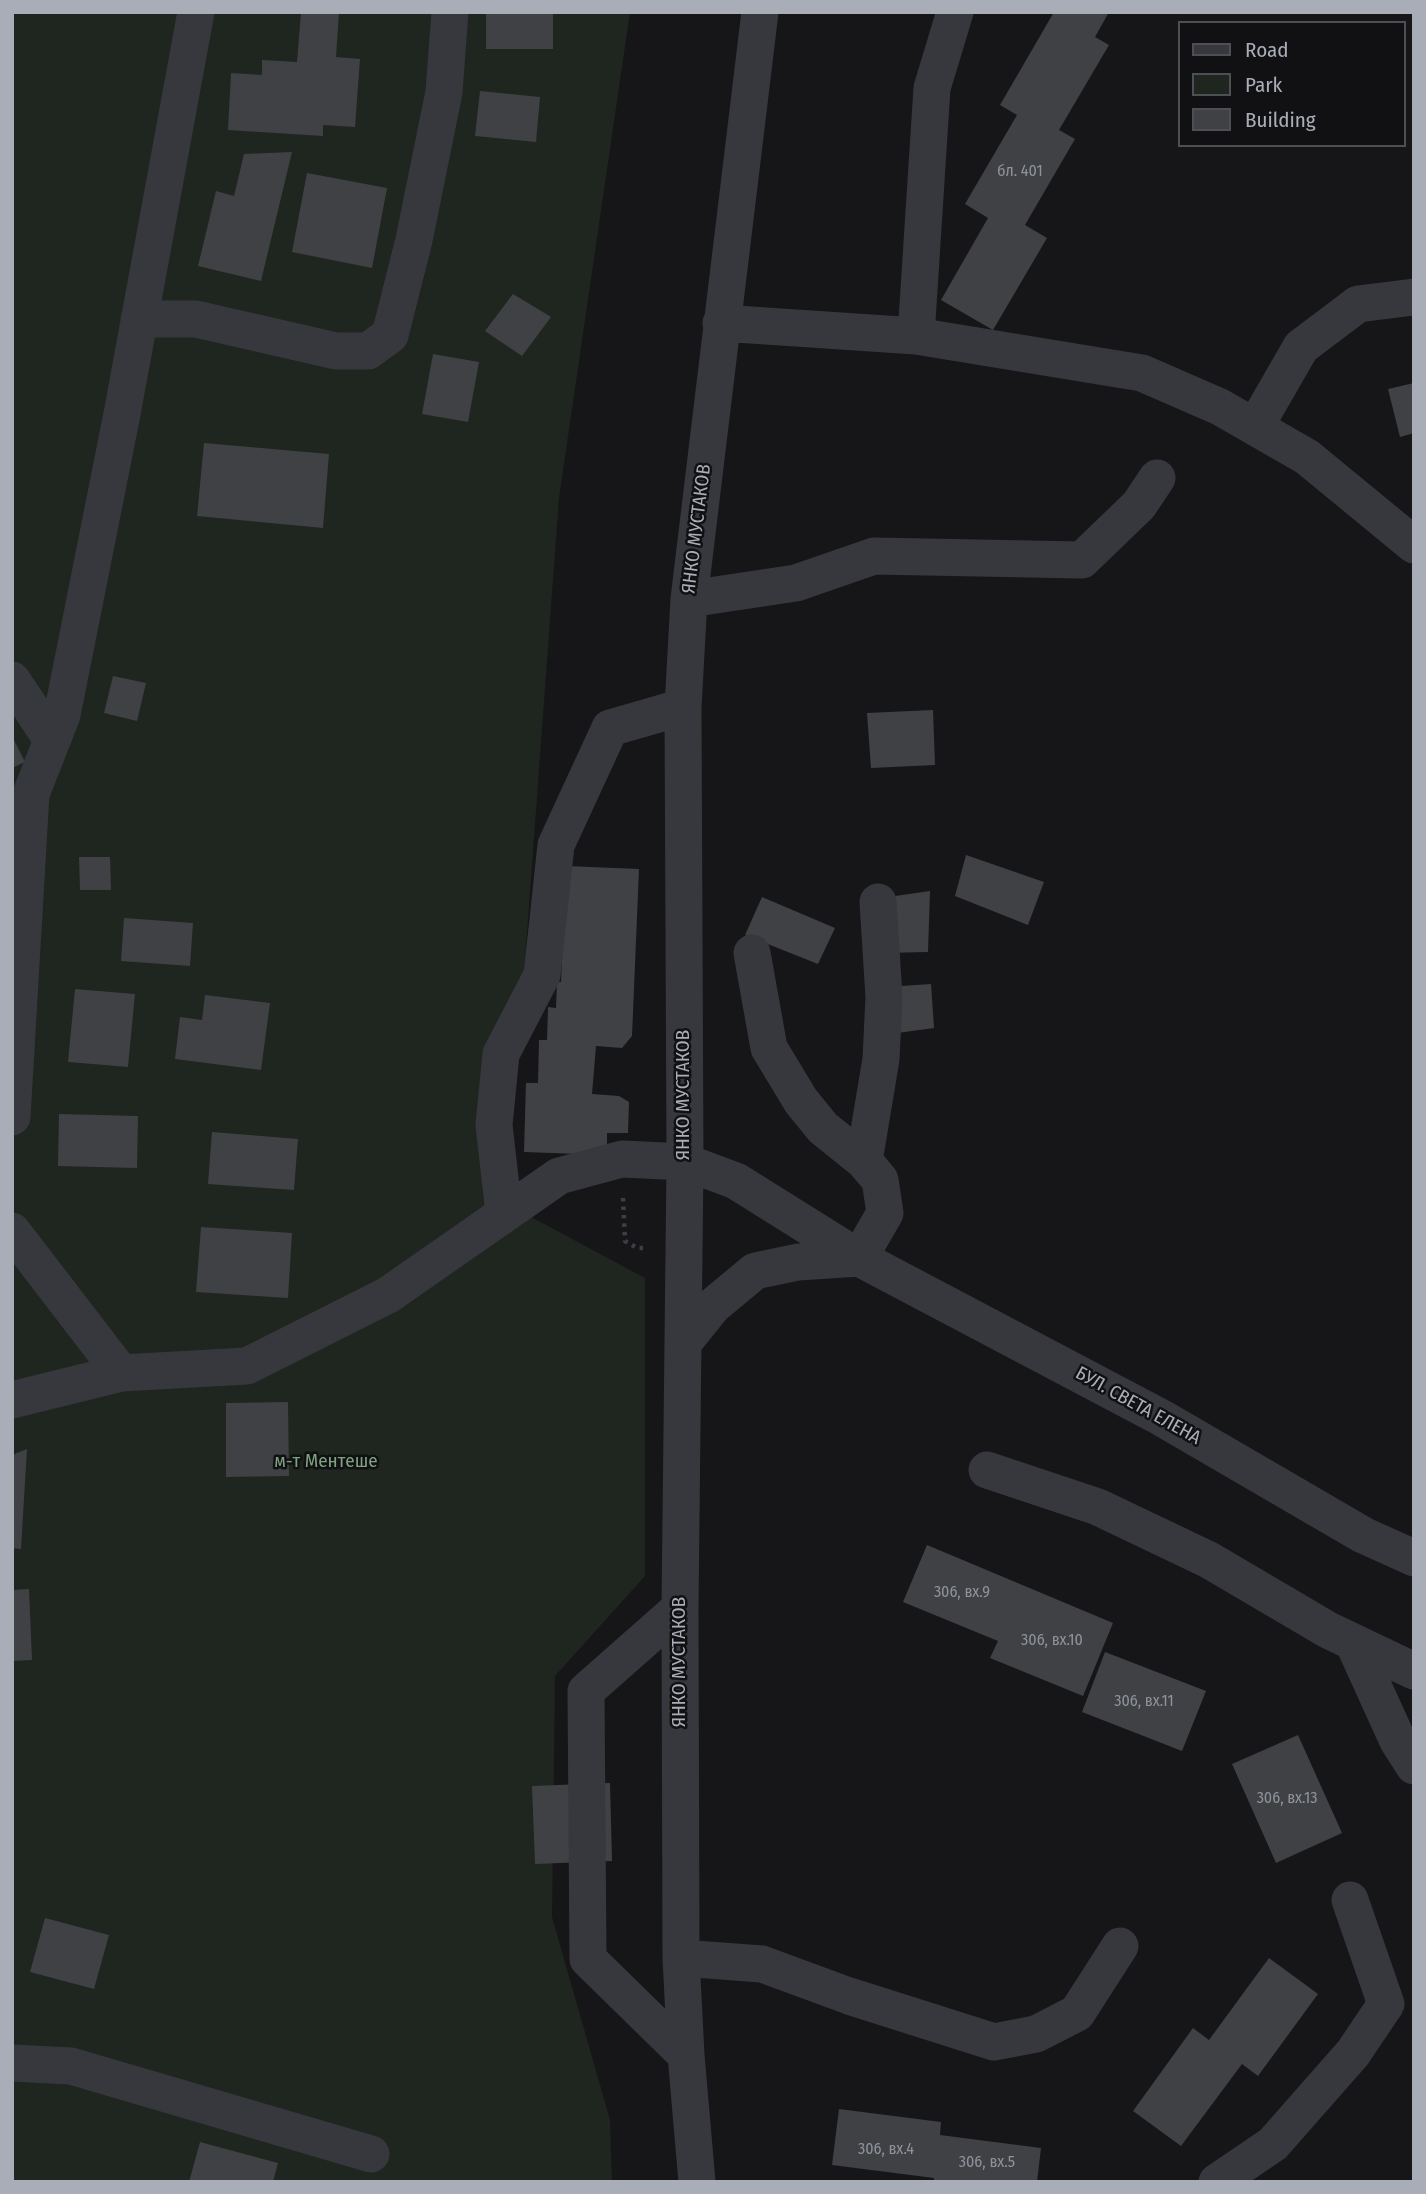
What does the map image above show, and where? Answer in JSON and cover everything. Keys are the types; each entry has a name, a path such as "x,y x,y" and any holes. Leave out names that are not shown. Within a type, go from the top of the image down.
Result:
{"street":[{"path":"12,1117 32,794 62,715 196,12"},
{"path":"139,319 196,319 335,351 368,351 390,335 414,240 444,92 450,12"},
{"name":"ЯНКО МУСТАКОВ","path":"697,2182 685,2055 681,1958 680,1608 685,1162 683,707 689,599 761,12"},
{"path":"916,336 932,88 955,12"},
{"path":"1255,427 1301,347 1358,304 1414,296"},
{"path":"721,323 916,336 1142,373 1220,407 1307,457 1414,545"},
{"path":"689,599 796,583 874,556 1082,560 1139,505 1157,478"},
{"path":"12,680 52,740"},
{"path":"504,1213 494,1125 501,1054 542,975 556,845 610,729 683,707"},
{"path":"864,1161 881,1059 884,997 878,902"},
{"path":"683,1343 713,1306 755,1271 798,1262 859,1258 884,1213 880,1180 864,1161 823,1128 801,1101 769,1048 752,953"},
{"name":"БУЛ. СВЕТА ЕЛЕНА","path":"12,1400 121,1373 247,1366 388,1295 559,1176 622,1158 685,1162 736,1181 859,1258 1162,1418 1363,1535 1414,1558"},
{"path":"12,1231 121,1373"},
{"path":"987,1470 1098,1507 1209,1560 1328,1630 1414,1671"},
{"path":"680,1608 586,1691 587,1959 685,2055"},
{"path":"1353,1642 1398,1741 1414,1766"},
{"path":"1217,2182 1273,2144 1353,2053 1386,2004 1350,1900"},
{"path":"681,1958 762,1964 849,1996 994,2042 1036,2034 1077,2013 1120,1946"},
{"path":"12,2063 71,2066 371,2154"}],"path":[{"path":"622,1158 625,1241 637,1248 683,1249"}],"green space":[{"name":"м-т Ментeше","path":"12,12 630,12 559,498 522,1001 492,1196 645,1278 645,1576 555,1676 552,1917 610,2120 612,2182 12,2182"}],"building":[{"path":"301,12 339,13 336,57 360,59 355,127 323,125 323,136 228,130 231,73 262,75 262,60 297,62"},
{"path":"486,12 553,12 553,49 486,49"},
{"path":"1054,12 1109,12 1095,37 1109,45 1059,130 1075,139 1025,225 1047,238 993,330 941,300 988,218 965,204 1017,115 1000,105"},
{"path":"480,91 540,97 536,142 475,136"},
{"path":"292,152 261,281 198,266 216,191 234,196 244,154"},
{"path":"307,173 387,188 372,268 292,252"},
{"path":"513,294 551,317 522,356 485,331"},
{"path":"433,354 479,362 468,422 422,414"},
{"path":"1414,383 1414,433 1400,437 1388,389"},
{"path":"204,443 329,454 323,528 197,516"},
{"path":"113,676 146,683 137,721 104,713"},
{"path":"933,710 935,765 871,768 867,713"},
{"path":"12,736 25,762 12,768"},
{"path":"966,855 1044,882 1028,925 955,896"},
{"path":"79,857 110,857 111,890 80,890"},
{"path":"566,866 639,869 632,1036 622,1048 596,1046 592,1094 619,1096 629,1102 628,1133 607,1133 607,1155 524,1152 526,1083 538,1083 539,1040 547,1040 548,1007 556,1008 557,982 561,982"},
{"path":"930,891 928,952 882,953 881,898"},
{"path":"762,897 835,928 818,964 745,935"},
{"path":"124,918 193,923 190,966 121,961"},
{"path":"931,984 934,1028 890,1034 886,987"},
{"path":"75,989 135,994 128,1067 68,1062"},
{"path":"205,995 270,1003 261,1070 175,1059 180,1017 202,1020"},
{"path":"59,1114 138,1116 137,1168 58,1166"},
{"path":"212,1132 298,1139 294,1190 208,1184"},
{"path":"201,1227 292,1233 288,1298 196,1292"},
{"path":"288,1402 289,1476 226,1477 226,1403"},
{"path":"27,1449 21,1549 12,1548 12,1455"},
{"path":"927,1545 1113,1623 1083,1696 990,1658 998,1641 903,1602"},
{"path":"29,1589 32,1660 12,1661 12,1590"},
{"path":"1105,1652 1206,1691 1182,1751 1082,1712"},
{"path":"1298,1735 1342,1833 1276,1863 1232,1764"},
{"path":"610,1783 612,1861 535,1864 532,1786"},
{"path":"45,1918 109,1935 94,1989 30,1972"},
{"path":"1269,1958 1318,1994 1258,2076 1242,2064 1181,2146 1133,2111 1193,2028 1209,2040"},
{"path":"839,2109 941,2122 940,2135 1041,2148 1037,2182 934,2182 934,2178 832,2165"},
{"path":"200,2142 278,2163 273,2182 189,2182"}]}
